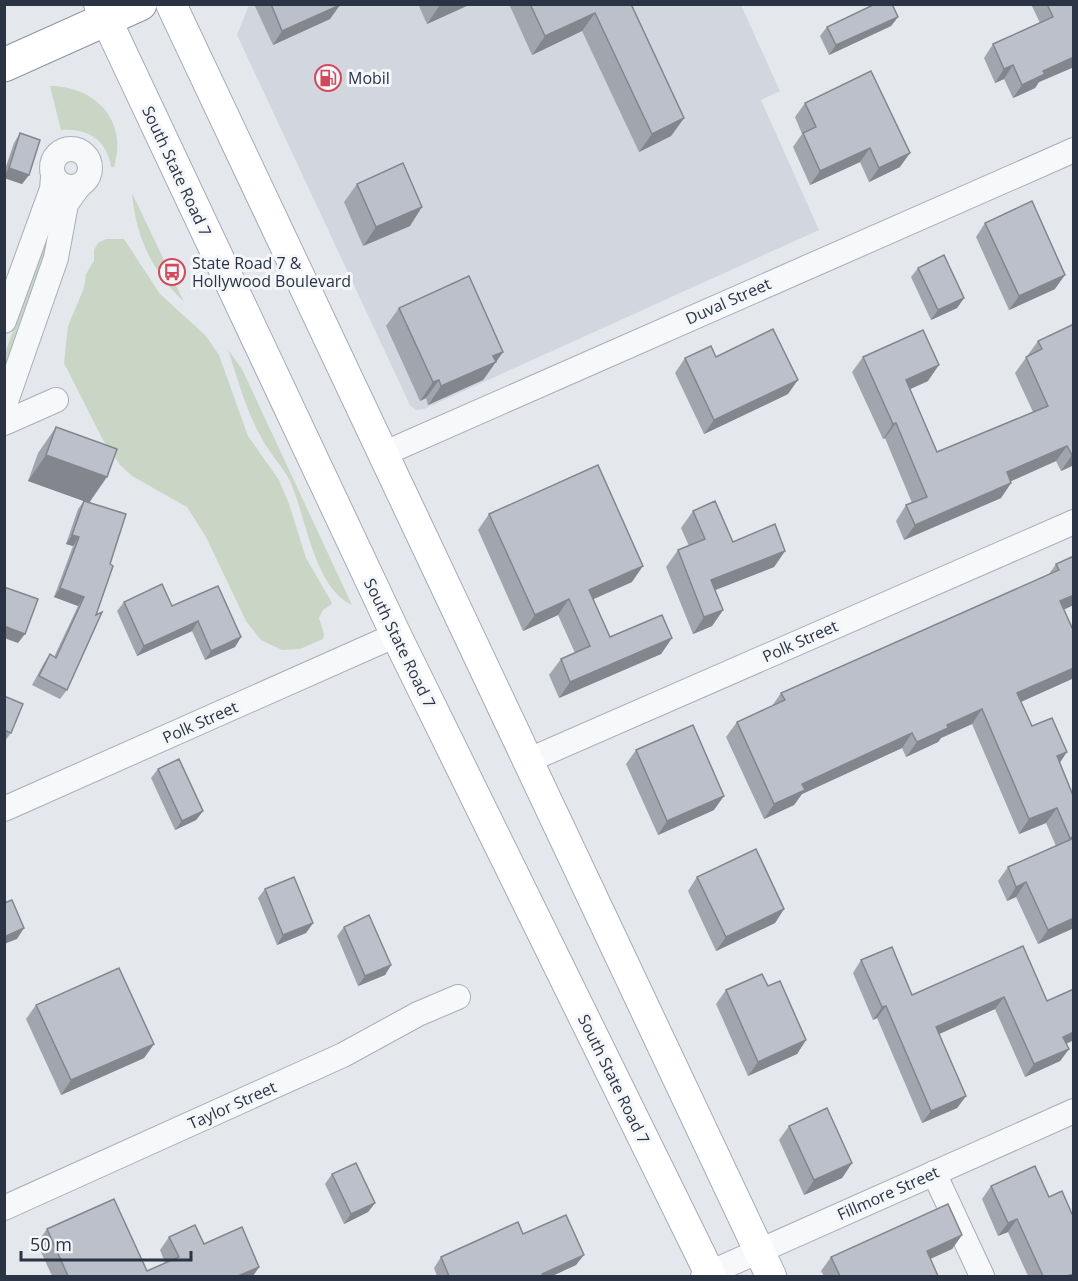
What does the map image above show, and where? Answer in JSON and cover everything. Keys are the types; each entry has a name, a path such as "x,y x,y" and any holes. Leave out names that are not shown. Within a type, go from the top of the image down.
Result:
{"highway":[{"path":"4,65 102,12 140,4"}],"main road":[{"path":"171,4 764,1263"},
{"name":"South State Road 7","path":"102,12 396,635 708,1275"}],"street":[{"path":"4,321 52,189 51,170 56,156 70,149 77,150 84,154 90,167 89,175 66,204 56,258 4,406"},
{"name":"Duval Street","path":"383,454 1074,150"},
{"path":"53,177 64,187 79,186"},
{"path":"4,423 56,400"},
{"name":"Polk Street","path":"527,761 1074,522"},
{"name":"Polk Street","path":"4,809 396,635"},
{"name":"Taylor Street","path":"4,1208 343,1055 418,1014 458,997"},
{"name":"Fillmore Street","path":"708,1275 764,1263 934,1173 1074,1111"},
{"path":"934,1173 982,1276"}],"shaded area":[{"path":"249,5 741,5 780,91 761,100 819,230 424,409 416,410 410,405 237,35"}],"green space":[{"path":"50,86 81,92 94,99 104,109 117,135 114,167 111,167 105,149 94,137 79,131 61,130"},
{"path":"132,193 184,302 163,278 148,253 137,225"},
{"path":"106,239 124,239 160,294 206,336 219,355 248,436 279,480 306,558 331,601 332,604 323,610 319,618 324,634 323,639 300,649 282,650 261,640 246,621 206,537 187,507 132,476 120,465 103,440 64,363 68,326 84,288 86,274 94,261 94,250 98,243"},
{"path":"45,241 49,242 5,373 5,353"},
{"path":"228,350 242,369 352,605 339,596 320,568 290,481 255,425"}],"building":[{"path":"271,4 340,4 340,5 282,31"},
{"path":"530,4 631,4 684,118 652,134 595,13 545,36"},
{"path":"875,4 892,4 898,17 836,45 827,27"},
{"path":"1047,4 1074,4 1074,57 1043,71 1045,74 1022,85 1013,65 1004,69 993,44 1053,17"},
{"path":"871,71 910,153 879,168 870,148 820,171 803,133 816,127 805,103"},
{"path":"20,133 40,140 29,175 9,168"},
{"path":"403,163 422,207 376,227 357,184"},
{"path":"1032,201 1065,275 1019,296 985,223"},
{"path":"944,255 964,298 938,310 918,268"},
{"path":"469,276 503,352 493,356 496,362 441,386 439,380 433,382 399,308"},
{"path":"1074,324 1074,455 1067,446 1007,472 1011,483 915,525 906,505 927,497 896,423 893,424 863,357 923,330 939,365 906,380 937,452 1048,406 1026,357 1042,349 1038,341"},
{"path":"773,329 798,380 714,420 685,358 711,346 716,357"},
{"path":"56,427 117,449 107,477 46,455"},
{"path":"598,465 643,566 589,590 610,637 662,615 672,638 570,682 561,659 590,646 569,599 535,615 489,514"},
{"path":"84,501 126,514 110,564 113,566 96,615 102,612 67,690 39,676 50,654 56,658 84,597 60,588 79,537 72,535"},
{"path":"715,501 733,542 775,524 785,551 711,580 723,610 704,617 678,550 705,539 693,511"},
{"path":"1074,556 1074,595 1060,601 1074,632 1074,668 1017,693 1032,726 1052,718 1067,752 1057,756 1074,798 1074,837 1070,838 1057,808 1029,819 982,709 917,742 912,733 802,784 805,790 774,804 737,722 785,700 781,693 1059,570 1056,564"},
{"path":"162,584 172,606 218,586 241,637 211,651 198,621 144,646 124,602"},
{"path":"4,587 38,599 25,634 4,626"},
{"path":"4,696 23,704 11,733 4,730"},
{"path":"693,725 724,796 667,821 636,750"},
{"path":"179,759 203,811 182,821 158,769"},
{"path":"1074,838 1074,918 1048,930 1026,882 1016,887 1008,867"},
{"path":"756,849 784,909 726,937 697,877"},
{"path":"294,877 313,923 283,935 265,889"},
{"path":"12,900 24,928 4,937 4,903"},
{"path":"369,915 391,965 365,976 344,927"},
{"path":"1023,946 1047,1001 1074,989 1074,1032 1063,1037 1069,1049 1034,1064 1004,997 936,1027 966,1096 931,1111 886,1006 882,1007 861,960 892,947 912,995"},
{"path":"119,968 154,1044 71,1080 36,1005"},
{"path":"762,974 768,986 780,981 806,1040 758,1062 726,990"},
{"path":"827,1108 852,1163 814,1180 789,1126"},
{"path":"356,1163 375,1203 351,1214 332,1174"},
{"path":"1035,1166 1049,1197 1062,1191 1074,1214 1074,1274 1043,1276 1017,1219 1008,1223 991,1186"},
{"path":"114,1199 147,1271 179,1257 169,1237 195,1225 204,1244 242,1227 259,1267 238,1276 68,1276 47,1229"},
{"path":"948,1204 962,1235 927,1251 938,1276 840,1276 831,1257"},
{"path":"566,1215 584,1255 542,1274 543,1276 449,1276 441,1257 518,1222 523,1234"}],"place":[{"name":"Mobil","path":"328,78"},
{"name":"State Road 7 & Hollywood Boulevard","path":"172,272"}]}
